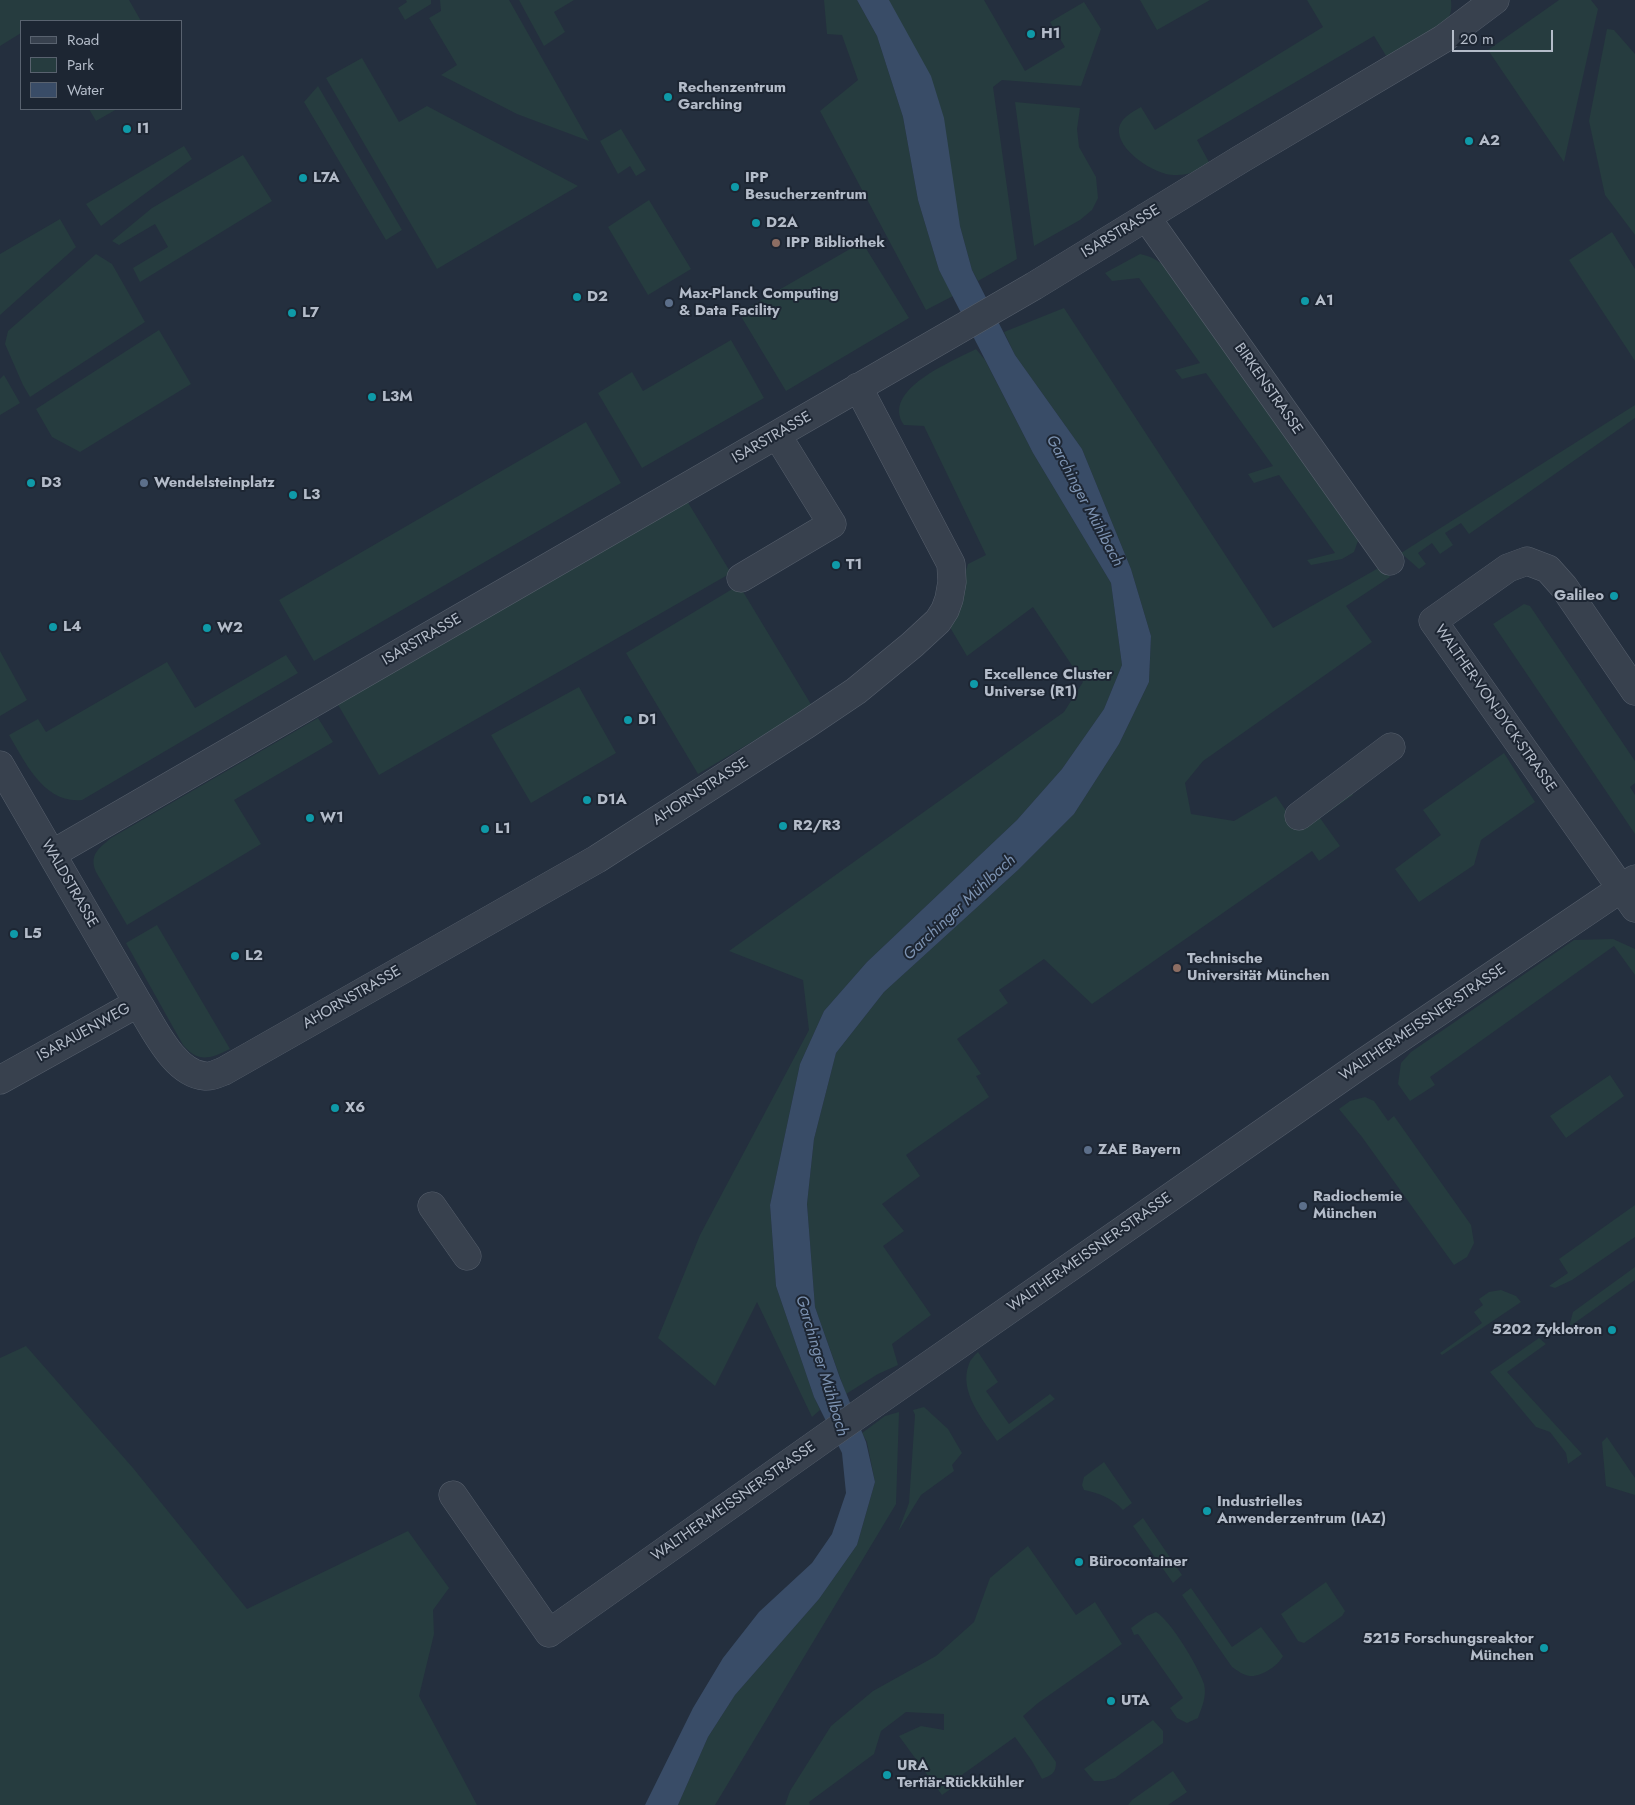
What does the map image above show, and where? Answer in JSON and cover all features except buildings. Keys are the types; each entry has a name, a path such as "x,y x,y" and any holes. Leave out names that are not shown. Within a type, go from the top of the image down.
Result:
{"street":[{"name":"ISARSTRASSE","path":"52,854 1009,300 1443,39 1486,2"},
{"name":"BIRKENSTRASSE","path":"1146,217 1390,561"},
{"name":"AHORNSTRASSE","path":"224,1071 597,859 808,724 856,691 938,621 949,599 952,582 951,564 858,388"},
{"path":"741,578 832,524 777,435"},
{"name":"WALTHER-VON-DYCK-STRASSE","path":"1630,892 1433,621 1508,568 1527,561 1548,569 1564,588 1635,691"},
{"path":"1299,816 1391,747"},
{"name":"WALDSTRASSE","path":"0,765 138,1003"},
{"name":"WALTHER-MEISSNER-STRASSE","path":"453,1495 549,1633 829,1435 1363,1063 1630,892"},
{"name":"ISARAUENWEG","path":"0,1080 138,1003 171,1055 188,1072 207,1077 224,1071"},
{"path":"432,1206 467,1256"}],"green space":[{"path":"0,0 129,0 140,20 20,20 20,34 0,46"},
{"path":"406,0 431,0 431,4 405,20 398,8 407,2"},
{"path":"440,0 509,0 589,141 517,114 441,75 457,65 429,18 441,11"},
{"path":"519,0 574,0 554,12 565,32 544,46"},
{"path":"824,0 857,0 877,36 903,117 918,200 939,270 953,296 926,310 820,111 858,80 842,35 827,34"},
{"path":"889,0 984,0 1025,71 1065,47 1050,22 1084,2 1101,29 1081,86 1002,80 993,87 1017,259 978,281 972,270"},
{"path":"1140,0 1210,0 1157,30"},
{"path":"1307,0 1451,0 1451,6 1447,22 1388,59 1374,36 1197,140 1210,164 1197,170 1184,175 1166,174 1147,166 1130,153 1120,136 1119,128 1124,118 1131,113 1141,107 1155,130 1323,27"},
{"path":"1559,0 1591,0 1598,9 1564,162 1488,50"},
{"path":"1607,29 1614,30 1635,54 1635,235 1605,195 1589,121"},
{"path":"362,58 399,122 427,106 578,186 437,269 326,78"},
{"path":"318,86 402,230 386,240 304,102"},
{"path":"1015,102 1080,108 1077,129 1079,147 1096,177 1098,198 1092,210 1080,220 1034,246"},
{"path":"90,110 115,110 96,121"},
{"path":"621,129 646,170 636,176 630,166 618,174 600,141"},
{"path":"184,146 192,159 101,226 86,204"},
{"path":"243,155 272,201 140,282 133,268 168,247 155,224 119,245 112,241 152,208"},
{"path":"649,200 691,269 648,295 608,227"},
{"path":"60,219 76,247 0,315 0,254"},
{"path":"1612,232 1635,269 1635,361 1569,260"},
{"path":"862,242 909,318 786,391 739,313"},
{"path":"96,254 112,264 145,322 30,397 5,344 8,331"},
{"path":"1140,254 1153,258 1163,264 1180,283 1358,541 1354,552 1342,559 1311,565 1307,560 1335,553 1279,475 1254,483 1248,474 1273,466 1206,373 1182,379 1175,370 1200,363 1139,278 1112,281 1105,273"},
{"path":"1064,308 1273,628 1382,566 1390,577 1346,606 1372,642 1203,761 1185,783 1191,814 1234,821 1276,796 1295,824 1346,786 1353,795 1320,818 1340,846 1319,861 1312,851 1092,1004 1044,959 999,990 1008,1003 957,1039 981,1074 976,1076 989,1097 906,1155 920,1176 882,1204 904,1231 883,1246 931,1315 892,1344 898,1365 878,1374 846,1394 815,1307 807,1204 814,1139 836,1053 884,992 1018,870 1074,814 1119,744 1149,682 1151,636 1131,569 1082,449 1015,355 1004,332"},
{"path":"159,330 191,384 80,452 52,437 36,409"},
{"path":"731,340 764,398 642,468 598,393 632,372 643,391"},
{"path":"976,349 985,360 1033,453 1111,583 1122,665 1104,709 1062,769 1017,820 867,962 824,1011 800,1064 770,1205 776,1286 820,1410 812,1417 757,1302 715,1386 658,1338 700,1235 809,1030 803,980 729,951 1064,712 1083,682 1033,607 967,656 948,624 968,564 986,555 924,426 904,425 899,412 902,400 922,378"},
{"path":"4,375 20,403 0,415 0,379"},
{"path":"1635,405 1635,418 1469,534 1461,523 1445,533 1453,545 1440,554 1432,543 1418,553 1426,564 1419,569 1401,553"},
{"path":"586,422 621,483 314,661 279,600"},
{"path":"684,496 731,573 379,775 337,703"},
{"path":"739,585 812,706 698,774 626,653"},
{"path":"1524,604 1530,606 1635,761 1635,783 1630,787 1635,795 1635,834 1493,624"},
{"path":"0,651 27,700 0,716"},
{"path":"286,655 298,673 82,800 69,799 57,795 46,788 29,768 9,735 38,719 46,732 167,662 195,708"},
{"path":"579,687 616,753 531,803 491,735"},
{"path":"318,718 333,742 234,800 261,844 127,925 96,872 94,857 99,849 111,838"},
{"path":"1504,753 1535,802 1481,840 1474,865 1419,902 1395,869 1441,835 1423,810"},
{"path":"157,925 230,1049 205,1058 194,1055 183,1045 126,943"},
{"path":"1613,939 1635,949 1635,975 1614,946 1430,1077 1435,1085 1410,1101 1398,1084 1401,1063 1411,1052 1574,940"},
{"path":"1610,1075 1624,1096 1566,1138 1550,1116"},
{"path":"1365,1097 1374,1101 1388,1121 1394,1116 1471,1225 1474,1243 1467,1257 1454,1265 1362,1137 1339,1109 1350,1101"},
{"path":"1635,1205 1635,1237 1572,1280 1555,1288 1549,1286 1568,1273 1559,1259"},
{"path":"1635,1267 1635,1280 1569,1327 1573,1312"},
{"path":"1501,1290 1516,1296 1521,1302 1442,1355 1440,1353 1482,1323 1474,1312 1483,1305 1479,1299 1489,1292"},
{"path":"1539,1338 1546,1344 1507,1372 1582,1454 1568,1464 1566,1453 1550,1432 1536,1427 1490,1372"},
{"path":"26,1346 133,1468 247,1609 408,1531 449,1588 433,1610 434,1634 419,1696 477,1805 0,1805 0,1358"},
{"path":"978,1352 998,1382 986,1391 1009,1424 1050,1394 1055,1399 997,1441 969,1395 966,1374 971,1359"},
{"path":"924,1407 948,1429 962,1453 952,1465 954,1471 921,1495 898,1532 909,1503 915,1415 913,1410"},
{"path":"899,1412 896,1504 715,1805 678,1805 708,1737 735,1695 819,1599 857,1545 875,1482 867,1442 862,1433 885,1416"},
{"path":"1607,1437 1635,1478 1635,1495 1606,1486 1602,1442"},
{"path":"1104,1462 1132,1503 1123,1510 1105,1497 1084,1490 1082,1485 1084,1477"},
{"path":"1143,1518 1182,1575 1173,1583 1133,1526"},
{"path":"1028,1546 1076,1615 1095,1602 1122,1644 1038,1703 1023,1716 1056,1762 1053,1773 1042,1779 1015,1737 959,1777 962,1781 942,1795 899,1736 921,1726 944,1730 944,1714 906,1712 881,1731 874,1754 809,1802 810,1805 785,1805 790,1791 831,1726 873,1691 936,1656 974,1622 990,1578"},
{"path":"1326,1582 1345,1611 1342,1616 1304,1643 1298,1641 1281,1614"},
{"path":"1191,1588 1232,1647 1261,1627 1283,1656 1281,1660 1269,1670 1254,1676 1245,1675 1232,1667 1182,1595"},
{"path":"1156,1612 1169,1625 1183,1645 1204,1684 1204,1697 1198,1718 1187,1723 1177,1718 1170,1708 1183,1698 1138,1634 1134,1635 1131,1628"},
{"path":"1153,1720 1163,1731 1163,1743 1115,1778 1094,1781 1084,1769"},
{"path":"1173,1771 1187,1792 1168,1805 1128,1805 1132,1800"}],"water":[{"name":"Garchinger Mühlbach","path":"857,0 889,0 931,76 944,118 960,226 972,270 1015,355 1082,449 1131,569 1151,636 1149,682 1119,744 1074,814 1018,870 884,992 836,1053 814,1139 807,1204 815,1307 840,1378 866,1442 875,1482 857,1545 819,1599 735,1695 708,1737 678,1805 645,1805 693,1708 723,1658 759,1612 812,1563 832,1534 846,1493 842,1453 814,1397 776,1286 770,1205 800,1064 824,1011 867,962 1017,820 1062,769 1104,709 1122,665 1111,583 1033,453 939,270 918,200 903,117 877,36"}],"place":[{"name":"H1","path":"1031,34"},
{"name":"Rechenzentrum Garching","path":"668,97"},
{"name":"I1","path":"127,129"},
{"name":"A2","path":"1469,141"},
{"name":"L7A","path":"303,178"},
{"name":"IPP Besucherzentrum","path":"735,187"},
{"name":"D2A","path":"756,223"},
{"name":"IPP Bibliothek","path":"776,243"},
{"name":"D2","path":"577,297"},
{"name":"A1","path":"1305,301"},
{"name":"Max-Planck Computing & Data Facility","path":"669,303"},
{"name":"L7","path":"292,313"},
{"name":"L3M","path":"372,397"},
{"name":"D3","path":"31,483"},
{"name":"Wendelsteinplatz","path":"144,483"},
{"name":"L3","path":"293,495"},
{"name":"T1","path":"836,565"},
{"name":"Galileo","path":"1614,596"},
{"name":"L4","path":"53,627"},
{"name":"W2","path":"207,628"},
{"name":"Excellence Cluster Universe (R1)","path":"974,684"},
{"name":"D1","path":"628,720"},
{"name":"D1A","path":"587,800"},
{"name":"W1","path":"310,818"},
{"name":"R2/R3","path":"783,826"},
{"name":"L1","path":"485,829"},
{"name":"L5","path":"14,934"},
{"name":"L2","path":"235,956"},
{"name":"Technische Universität München","path":"1177,968"},
{"name":"X6","path":"335,1108"},
{"name":"ZAE Bayern","path":"1088,1150"},
{"name":"Radiochemie München","path":"1303,1206"},
{"name":"5202 Zyklotron","path":"1612,1330"},
{"name":"Industrielles Anwenderzentrum (IAZ)","path":"1207,1511"},
{"name":"Bürocontainer","path":"1079,1562"},
{"name":"5215 Forschungsreaktor München","path":"1544,1648"},
{"name":"UTA","path":"1111,1701"},
{"name":"URA Tertiär-Rückkühler","path":"887,1775"}]}
